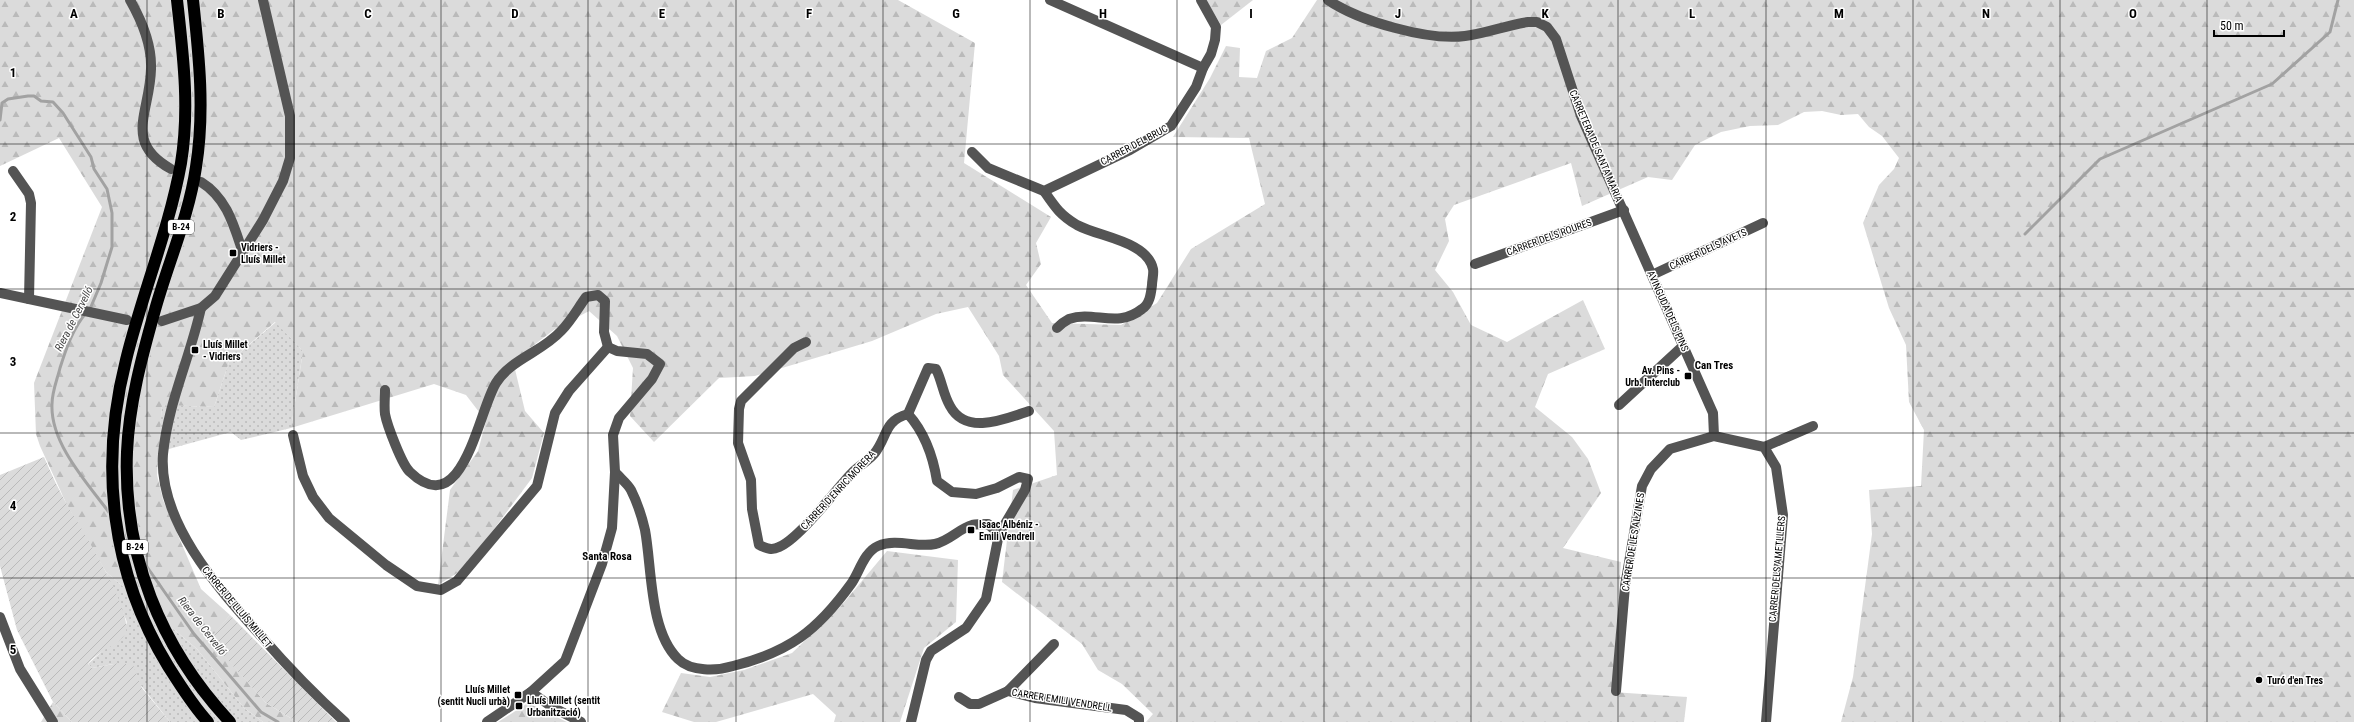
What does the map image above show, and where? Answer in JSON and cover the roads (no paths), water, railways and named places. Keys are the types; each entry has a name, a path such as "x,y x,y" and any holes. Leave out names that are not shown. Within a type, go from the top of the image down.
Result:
{"highway":[{"name":"B-24","path":"177,0 186,92 186,128 181,164 168,218 125,362 117,403 111,450 112,504 123,565 136,604 154,644 177,681 208,722"},
{"name":"B-24","path":"193,0 201,87 201,129 196,169 140,366 127,451 128,505 138,563 168,638 193,678 230,722"}],"street":[{"path":"130,0 141,23 151,57 150,88 142,138 151,155 171,169"},
{"path":"162,321 201,308 223,286 283,181 290,158 291,139 286,94 263,0"},
{"path":"1050,0 1203,68"},
{"name":"CARRER DEL BRUC","path":"1044,191 1130,150 1171,126 1196,87 1203,68 1211,54 1216,27 1201,0"},
{"name":"CARRETERA DE SANTA MARIA","path":"1328,0 1358,16 1423,34 1464,36 1528,22 1538,22 1546,27 1556,39 1581,116 1624,210"},
{"path":"972,152 988,168 1044,191 1058,212 1079,226 1134,246 1149,260 1153,270 1151,296 1144,308 1132,316 1121,320 1080,317 1068,319 1056,328"},
{"path":"13,171 29,194 31,203 29,299"},
{"path":"201,182 214,191 225,206 243,253"},
{"name":"CARRER DELS ROURES","path":"1475,264 1624,210"},
{"name":"AVINGUDA DELS PINS","path":"1624,210 1713,413 1714,436"},
{"name":"CARRER DELS AVETS","path":"1652,275 1763,223"},
{"path":"0,292 127,320"},
{"path":"385,390 385,415 408,471 421,483 436,486 446,484 458,471 472,447 479,422 495,384 508,368 561,332 586,296 598,295 606,301 604,332 608,347 617,352 647,354 660,364 652,379 618,418 613,435 615,472 612,528 600,572 565,661 532,692 487,722"},
{"name":"CARRER DE LLUÍS MILLET","path":"201,308 195,336 170,407 166,428 163,472 171,502 195,554 224,595 275,652 325,704 345,722"},
{"name":"CARRER D'ENRIC MORERA","path":"806,342 794,348 741,401 739,409 738,443 751,480 752,509 759,545 769,550 778,548 796,535 838,487 876,452 890,424 897,417 908,414"},
{"path":"1619,405 1683,346"},
{"path":"293,435 303,476 313,498 330,518 386,565 417,586 441,590 457,581 537,486 555,413 569,391 608,347"},
{"path":"911,722 914,702 921,687 929,656 945,640 966,628 986,599 1000,534 1026,490 1028,479 1019,477 997,488 976,494 952,492 937,480 934,464 925,438 908,414 928,368 936,368 950,408 963,418 977,424 992,423 1029,411"},
{"path":"1714,436 1764,446 1813,426"},
{"name":"CARRER DE LES ALZINES","path":"1616,691 1625,586 1642,486 1651,469 1670,449 1714,436"},
{"name":"CARRER DELS AMETLLERS","path":"1764,446 1776,467 1783,515 1766,722"},
{"path":"615,472 631,489 645,530 650,581 667,646 679,661 693,667 708,670 746,663 784,648 808,633 834,606 851,583 869,553 878,546 895,542 921,545 936,544 971,525 988,524 1000,534"},
{"path":"0,617 20,669 53,722"},
{"path":"1008,691 1054,644"},
{"name":"CARRER EMILI VENDRELL","path":"959,697 970,704 979,704 1008,691 1035,698 1126,710 1139,718 1139,722"},
{"path":"532,692 552,707 581,722"}],"waterway":[{"path":"2025,234 2100,159 2272,84 2330,32 2338,0"},
{"name":"Riera de Cervelló","path":"0,120 2,103 8,99 34,96 41,101 53,102 63,113 91,157 94,169 107,189 112,213 112,247 101,283 90,309"},
{"name":"Riera de Cervelló","path":"86,313 81,319 67,346 60,368 53,395 53,419 57,434 72,463 111,515"},
{"name":"Riera de Cervelló","path":"123,533 130,543"},
{"name":"Riera de Cervelló","path":"145,564 194,634 261,712 278,722"}],"place":[{"name":"Vidriers - Lluís Millet","path":"233,253"},
{"name":"Lluís Millet - Vidriers","path":"195,350"},
{"name":"Av. Pins - Urb. Interclub","path":"1688,376"},
{"name":"Isaac Albéniz - Emili Vendrell","path":"971,530"},
{"name":"Turó d'en Tres","path":"2259,680"},
{"name":"Lluís Millet (sentit Nucli urbà)","path":"518,695"},
{"name":"Lluís Millet (sentit Urbanització)","path":"519,706"}],"district":[{"name":"Can Tres","path":"1714,365"},
{"name":"Santa Rosa","path":"607,556"}]}
